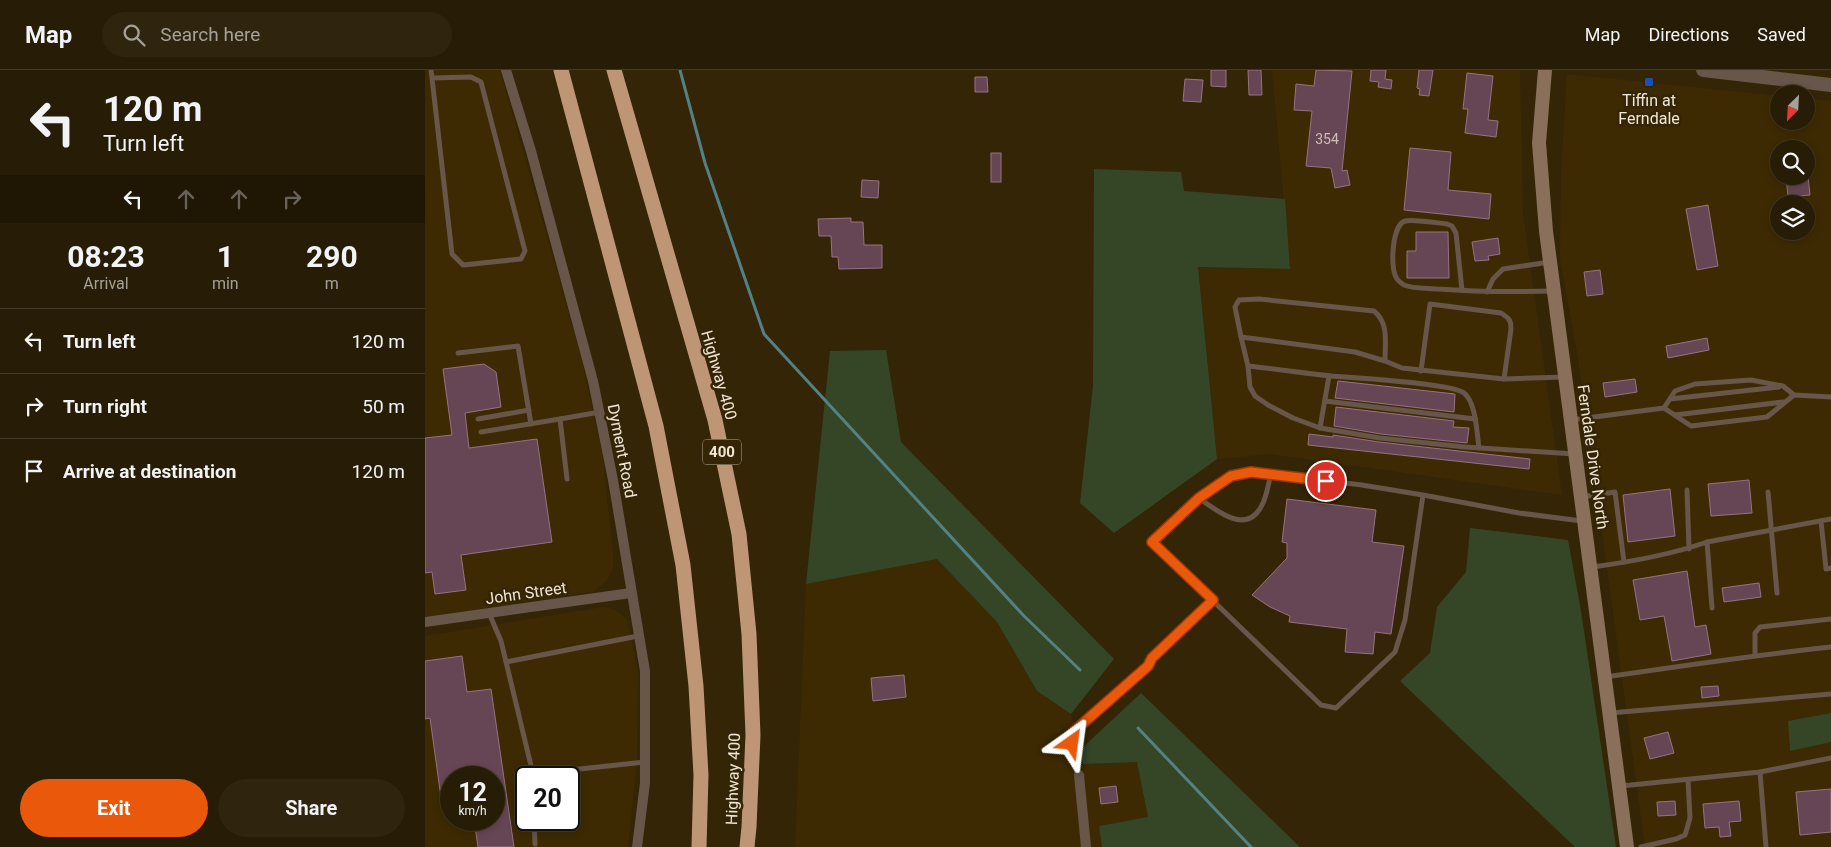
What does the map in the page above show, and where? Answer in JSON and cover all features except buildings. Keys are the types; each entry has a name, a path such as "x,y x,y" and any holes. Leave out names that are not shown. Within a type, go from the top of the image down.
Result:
{"highway":[{"name":"Highway 400","path":"561,70 656,426 683,565 696,686 701,775 699,847"},
{"name":"Highway 400","path":"614,70 715,420 739,534 749,634 753,735 747,847"}],"main road":[{"name":"Ferndale Drive North","path":"1545,70 1539,143 1550,262 1627,847"}],"street":[{"name":"Dyment Road","path":"506,70 536,170 593,381 613,480 645,671 645,783 637,847"},
{"path":"1703,70 1831,85"},
{"name":"John Street","path":"425,622 631,593"},
{"path":"1079,776 1086,847"}],"lane":[{"path":"431,70 452,254 463,265 521,259 525,251 481,82 471,77 432,78"},
{"path":"1462,290 1456,233 1452,226 1406,221 1399,224 1394,234 1393,266 1395,276 1399,281 1412,286 1462,290 1487,292 1554,292"},
{"path":"1487,292 1493,279 1503,269 1550,262"},
{"path":"1385,360 1385,330 1382,317 1374,311 1259,299 1239,300 1235,307 1248,366 1250,387 1255,396 1293,418 1320,428 1380,438 1479,448 1575,454"},
{"path":"1421,370 1430,304 1501,313 1508,317 1511,322 1511,329 1504,379"},
{"path":"1241,336 1355,352 1385,360 1402,368 1504,379 1565,377"},
{"path":"458,353 517,346 531,424"},
{"path":"1248,366 1329,376 1432,385 1458,390 1465,393 1471,402 1479,448"},
{"path":"1320,428 1329,376"},
{"path":"1664,408 1675,392 1695,384 1751,380 1783,386 1794,395 1831,398"},
{"path":"1670,399 1783,386"},
{"path":"1571,420 1664,408 1691,426 1767,417 1794,395"},
{"path":"1325,401 1475,419"},
{"path":"1675,415 1785,402"},
{"path":"478,419 529,410"},
{"path":"481,432 600,412"},
{"path":"560,420 567,479"},
{"path":"1423,495 1405,620 1395,652 1337,708 1321,705 1152,542 1199,498 1231,476 1251,472 1362,485 1423,495 1519,513 1584,522"},
{"path":"1199,498 1227,517 1244,520 1253,516 1262,506 1271,474"},
{"path":"1687,490 1689,549"},
{"path":"1580,497 1615,492 1624,562"},
{"path":"1768,492 1777,593"},
{"path":"1591,567 1689,549 1707,542 1831,519"},
{"path":"1821,521 1826,569 1831,568"},
{"path":"1707,542 1712,608"},
{"path":"1079,776 1070,754 1073,732 1148,666 1152,658 1213,600"},
{"path":"489,613 501,641 531,766"},
{"path":"1755,655 1755,633 1760,627 1831,619"},
{"path":"506,662 639,636"},
{"path":"1604,678 1755,655 1831,647"},
{"path":"1609,713 1831,694"},
{"path":"1618,786 1760,772 1831,758"},
{"path":"580,770 645,762"},
{"path":"1760,772 1766,847"},
{"path":"1641,847 1685,835 1690,818 1688,780"},
{"path":"534,831 535,844"}],"shaded area":[{"path":"425,70 500,70 581,357 602,453 613,552 613,569 607,581 592,592 425,617"},
{"path":"1272,70 1520,70 1523,213 1562,495 1270,454 1217,459 1198,267 1290,269"},
{"path":"1567,74 1770,95 1770,130 1815,130 1815,99 1831,101 1831,847 1645,847 1578,358 1560,260 1561,171"},
{"path":"937,558 997,622 1037,691 1071,714 1083,764 1137,761 1148,818 1099,826 1102,847 795,847 806,584"},
{"path":"603,607 614,609 622,615 628,621 638,674 637,760 628,847 425,847 425,636"}],"green space":[{"path":"1094,169 1181,172 1184,191 1285,199 1290,269 1198,267 1217,459 1114,533 1080,503 1093,386"},
{"path":"886,350 901,442 1114,659 1071,714 1037,691 997,622 937,559 806,584 830,351"},
{"path":"1470,528 1568,540 1581,611 1616,847 1575,847 1400,681 1430,653 1437,607 1466,572"},
{"path":"1141,693 1300,847 1102,847 1099,826 1148,817 1137,762 1083,764 1080,750"},
{"path":"1831,713 1831,742 1790,751 1788,721"}],"waterway":[{"path":"680,70 705,163 764,334 1024,616 1080,670"},
{"path":"1138,728 1251,847"}],"place":[{"name":"Tiffin at Ferndale","path":"1649,82"}],"route":[{"path":"1072,743 1073,732 1148,666 1152,658 1213,600 1152,542 1159,534 1199,498 1231,476 1251,472 1326,481"}]}
